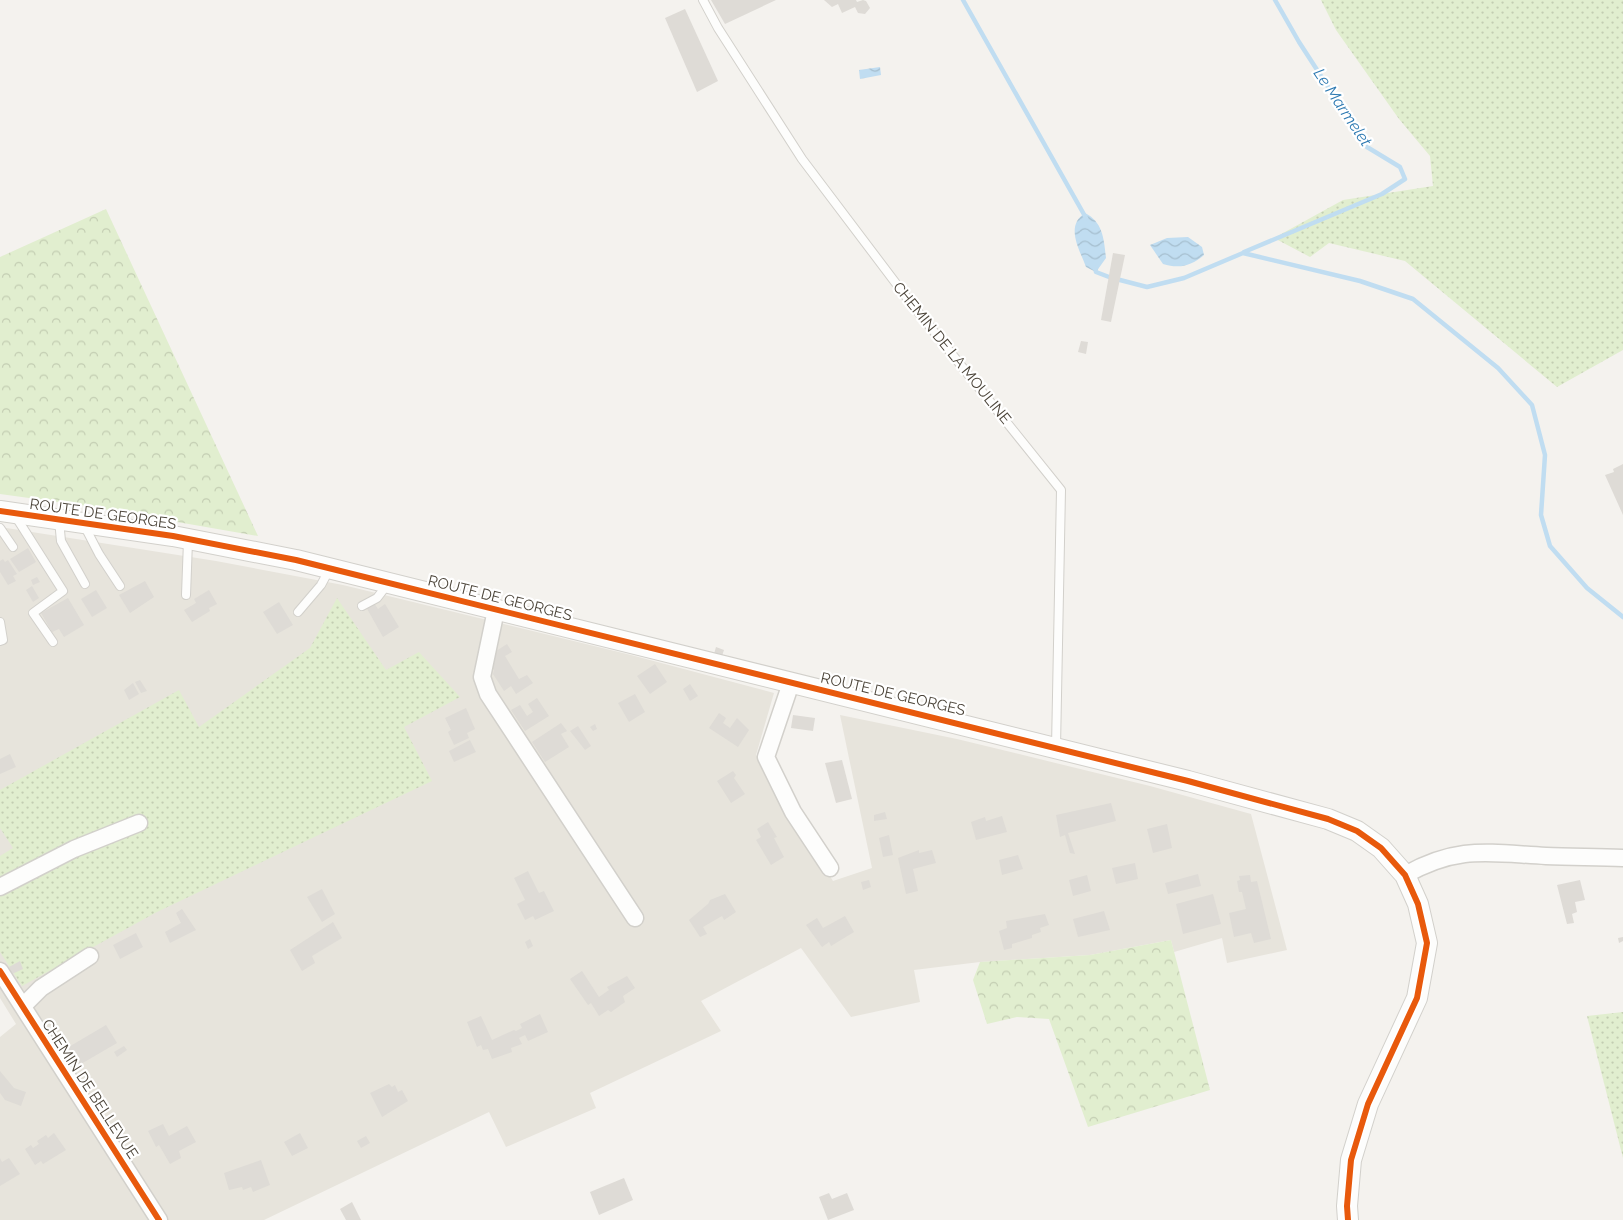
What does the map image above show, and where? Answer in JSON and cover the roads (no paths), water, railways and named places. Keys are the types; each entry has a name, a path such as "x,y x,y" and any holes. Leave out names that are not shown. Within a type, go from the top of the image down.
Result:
{"street":[{"name":"ROUTE DE GEORGES","path":"7,512 188,539 330,568 388,584 1188,781 1328,819 1357,831 1381,848 1405,875 1418,904 1427,943 1417,998 1368,1104 1351,1160 1347,1206 1348,1220"},
{"path":"496,610 485,655 482,677 488,694 635,918"},
{"path":"791,683 766,757 793,812 830,868"},
{"path":"0,886 74,850 139,823"},
{"path":"1405,875 1428,863 1459,855 1486,851 1546,856 1623,858"},
{"path":"22,1006 41,988 90,956"},
{"name":"CHEMIN DE BELLEVUE","path":"0,971 159,1220"}],"lane":[{"name":"CHEMIN DE LA MOULINE","path":"703,0 718,28 802,159 907,298 1061,490 1056,748"},
{"path":"7,512 63,591 33,613 53,642"},
{"path":"59,520 61,541 86,584"},
{"path":"83,524 99,554 120,586"},
{"path":"0,528 13,547"},
{"path":"186,595 188,539"},
{"path":"298,612 321,585 330,568"},
{"path":"362,606 377,598 388,584"},
{"path":"0,622 3,640 0,641"}],"water":[{"path":"880,67 881,75 860,79 859,70"},
{"path":"1085,213 1096,221 1102,232 1106,258 1096,272 1086,267 1075,238 1076,224"},
{"path":"1188,237 1202,247 1204,255 1185,266 1163,264 1150,245 1167,238"}],"waterway":[{"path":"963,0 1086,218"},
{"name":"Le Marmelet","path":"1244,252 1382,194 1405,179 1400,167 1367,147 1299,42 1275,0"},
{"path":"1120,280 1147,287 1184,278 1243,253 1360,281 1413,299 1498,368 1532,405 1545,455 1541,515 1550,546 1587,588 1623,617"},
{"path":"1095,268 1096,272 1109,277"}]}
